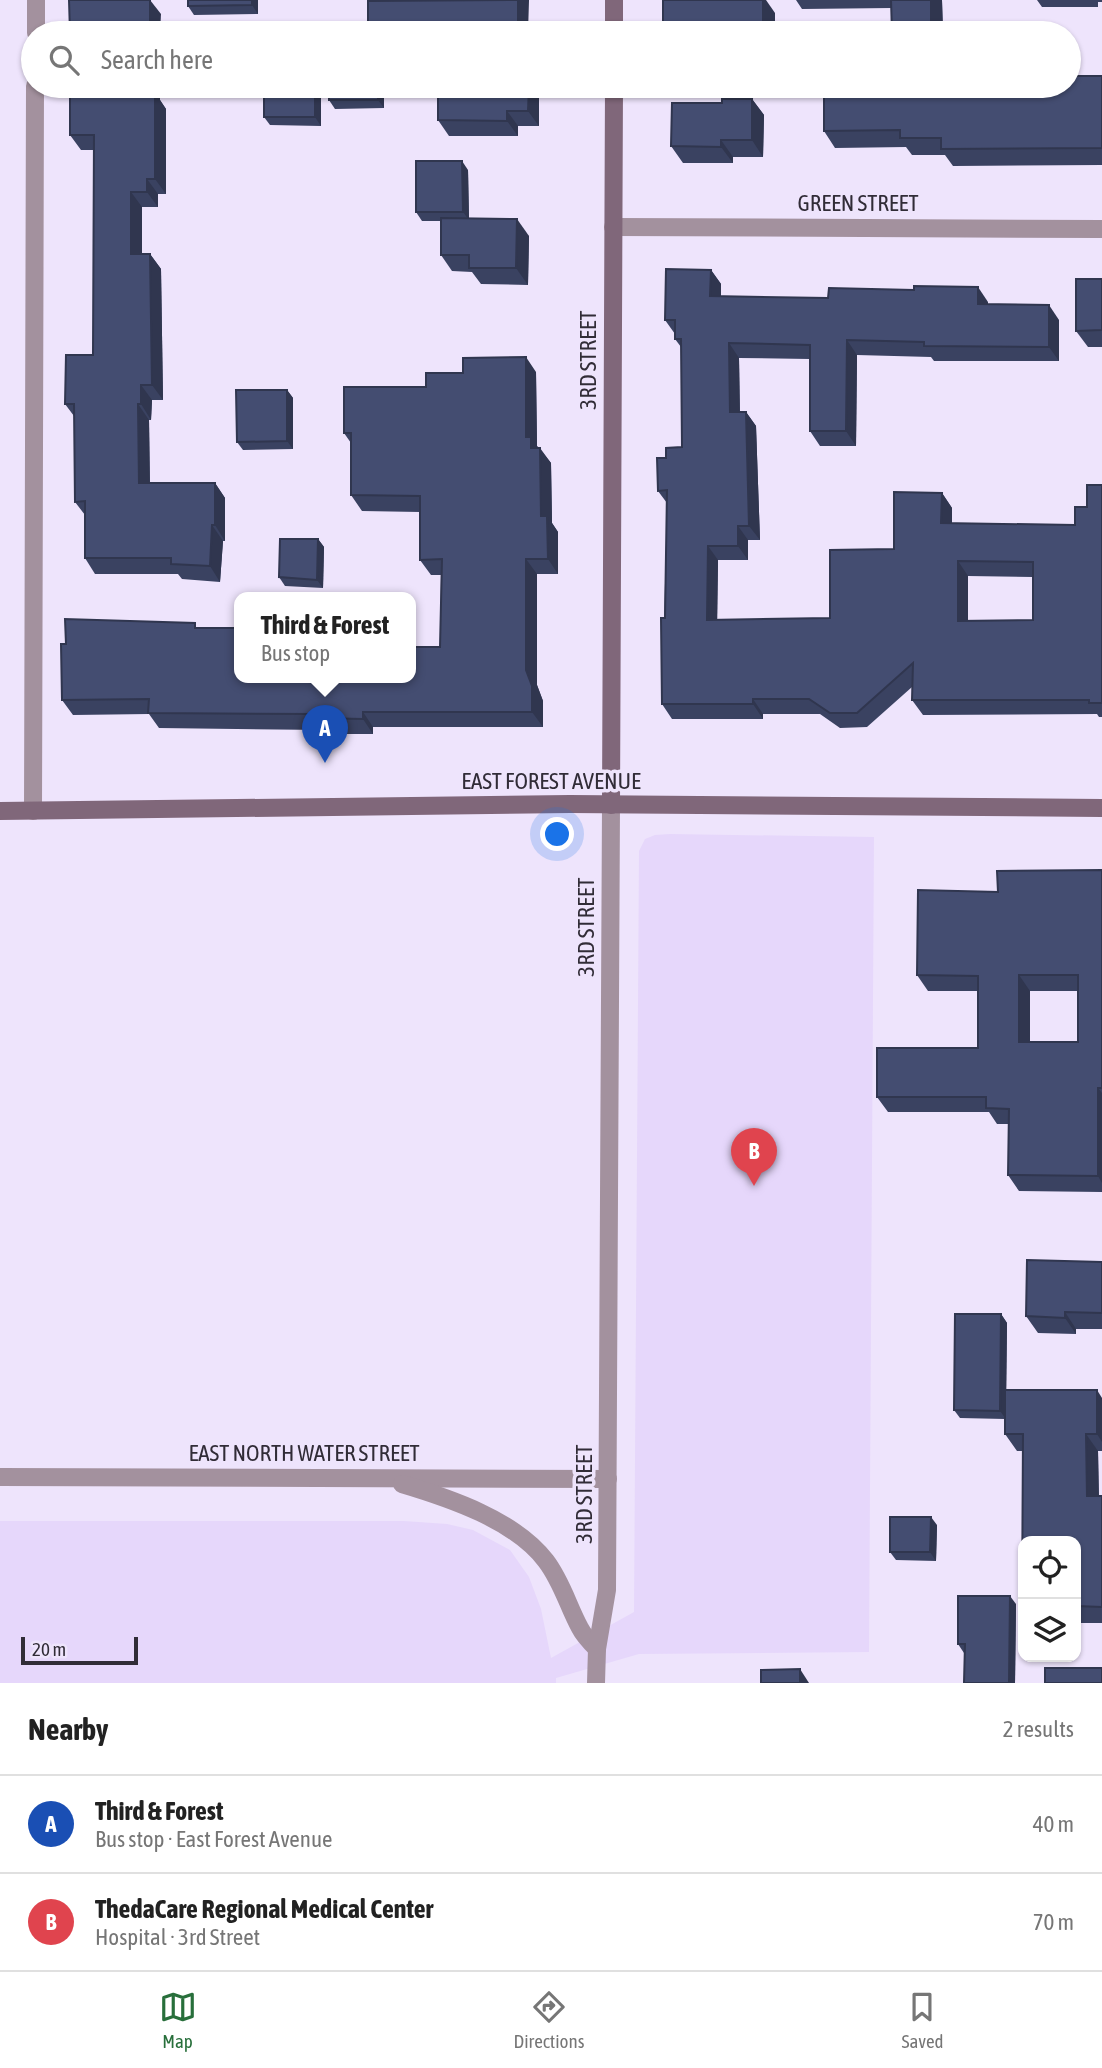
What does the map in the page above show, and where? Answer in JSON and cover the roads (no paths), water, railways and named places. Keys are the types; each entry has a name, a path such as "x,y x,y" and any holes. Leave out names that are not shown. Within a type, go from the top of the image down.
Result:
{"street":[{"path":"36,0 36,21"},
{"path":"614,0 614,21"},
{"path":"33,811 36,98"},
{"name":"3RD STREET","path":"596,1683 597,1649 607,1590 614,98"},
{"name":"GREEN STREET","path":"613,228 1102,229"},
{"name":"EAST FOREST AVENUE","path":"0,811 570,804 1102,808"},
{"name":"EAST NORTH WATER STREET","path":"0,1477 608,1479"},
{"path":"381,1478 465,1506 524,1540 546,1561 566,1595 581,1630 597,1649"}],"place":[{"name":"Third & Forest","path":"325,763"},
{"name":"ThedaCare Regional Medical Center","path":"754,1186"}]}
